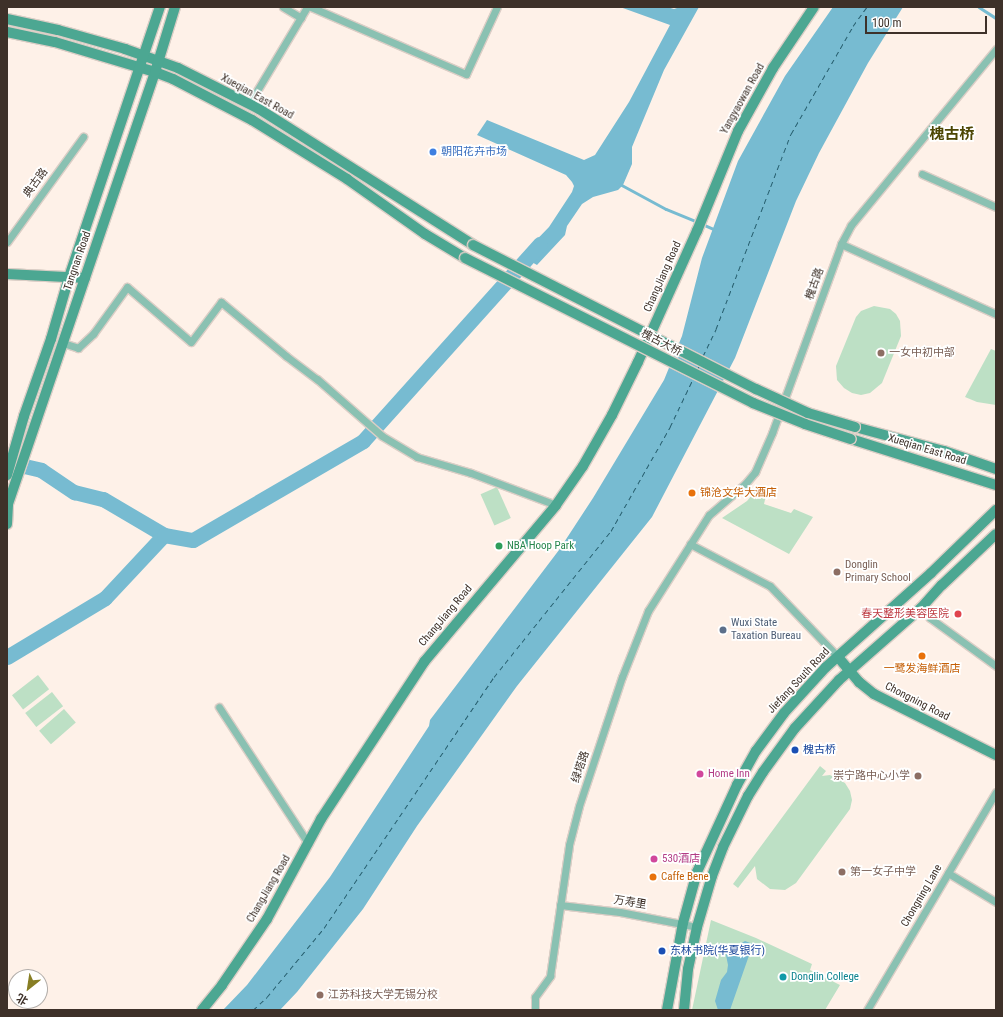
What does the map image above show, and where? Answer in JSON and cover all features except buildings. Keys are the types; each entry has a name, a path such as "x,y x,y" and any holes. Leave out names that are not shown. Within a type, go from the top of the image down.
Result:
{"main road":[{"name":"Tangnan Road","path":"7,474 69,277 160,7"},
{"name":"Tangnan Road","path":"7,524 8,504 155,72 175,7"},
{"name":"Yangyaowan Road","path":"697,231 738,131 773,68 814,7"},
{"name":"Xueqian East Road","path":"7,19 58,30 158,60 178,68 249,104 473,245"},
{"name":"Xueqian East Road","path":"7,32 55,42 155,72 252,120 348,179 425,234 465,258"},
{"name":"ChangJiang Road","path":"202,1010 222,986 267,919 321,819 424,662 556,505 583,466 612,415 697,231"},
{"name":"槐古大桥","path":"473,245 756,389 808,412 855,427"},
{"name":"槐古大桥","path":"465,258 753,402 805,424 851,439"},
{"path":"7,274 85,278"},
{"name":"Xueqian East Road","path":"855,427 944,451 996,469"},
{"name":"Xueqian East Road","path":"851,439 996,485"},
{"name":"Jiefang South Road","path":"667,1010 683,924 697,872 713,833 756,751 784,713 838,657 931,573 996,510"},
{"path":"684,1010 688,970 697,927 712,876 723,847 748,796 795,728 849,671 921,608 942,585 996,534"},
{"name":"Chongning Road","path":"838,657 859,682 874,694 996,755"}],"street":[{"path":"283,7 300,18"},
{"path":"249,104 307,7"},
{"path":"311,7 466,74 497,7"},
{"name":"槐古路","path":"690,544 709,515 745,484 755,472 772,433 841,244 851,225 996,49"},
{"name":"典古路","path":"7,242 83,137"},
{"path":"922,174 996,207"},
{"path":"841,244 996,314"},
{"path":"63,343 78,348 93,334 127,287 191,342 221,302 286,356 318,379 382,436 417,457 470,473 556,505"},
{"path":"690,544 770,586 838,657"},
{"name":"绿塔路","path":"535,1010 535,997 550,976 569,845 579,806 593,769 622,677 648,611 690,544"},
{"path":"921,608 930,618 996,666"},
{"path":"219,707 308,843"},
{"name":"Chongning Lane","path":"867,1010 996,792"},
{"path":"948,873 996,902"},
{"name":"万寿里","path":"560,905 620,912 697,927"}],"green space":[{"path":"874,306 890,309 896,314 900,321 901,336 882,383 870,393 861,395 852,393 844,388 837,380 836,366 856,317 861,311"},
{"path":"991,349 996,351 996,405 977,402 965,397"},
{"path":"497,487 511,518 494,525 481,494"},
{"path":"759,487 767,491 764,504 791,513 794,509 813,517 789,554 722,518 747,501"},
{"path":"38,675 49,689 23,710 12,695"},
{"path":"52,692 63,706 36,727 25,713"},
{"path":"64,709 76,723 51,744 39,731"},
{"path":"820,766 826,771 822,776 830,775 845,783 850,791 852,800 850,809 796,883 785,890 770,889 757,879 755,866 738,888 733,884"},
{"path":"711,920 756,938 812,964 810,970 840,985 825,1010 692,1010"}],"water":[{"path":"620,7 667,7 674,9 680,7 699,7 664,70 632,147 632,164 623,185 618,190 593,197 582,204 567,226 565,235 537,265 521,256 549,227 572,192 574,186 566,175 477,135 487,120 584,160 595,155 629,102 670,25"},
{"path":"833,7 903,7 868,63 819,153 796,201 735,358 652,517 517,686 417,826 363,909 297,992 280,1010 223,1010 247,985 330,877 429,726 430,720 559,550 593,498 664,380 682,336 702,258 738,161 785,76"},
{"path":"745,941 753,944 730,1010 718,1010 715,1001 721,980 727,972 728,965 726,955 728,951"}],"waterway":[{"path":"979,7 996,18"},
{"path":"620,184 666,209 698,222"},
{"path":"702,224 716,230"},
{"path":"7,657 105,598 164,535 193,540 363,441 540,244"},
{"path":"7,462 41,470 74,492 103,499 164,535"}],"ferry route":[{"path":"703,356 716,329 791,134 853,26 867,7"},
{"path":"697,371 700,364"},
{"path":"253,1010 267,997 324,928 494,677 611,531 670,427 693,379"}],"place":[{"name":"朝阳花卉市场","path":"433,152"},
{"name":"一女中初中部","path":"881,353"},
{"name":"锦沧文华大酒店","path":"692,493"},
{"name":"NBA Hoop Park","path":"499,546"},
{"name":"Donglin Primary School","path":"837,572"},
{"name":"春天整形美容医院","path":"958,614"},
{"name":"Wuxi State Taxation Bureau","path":"723,630"},
{"name":"一鹭发海鲜酒店","path":"922,656"},
{"name":"槐古桥","path":"795,750"},
{"name":"Home Inn","path":"700,774"},
{"name":"崇宁路中心小学","path":"918,776"},
{"name":"530酒店","path":"654,859"},
{"name":"第一女子中学","path":"842,872"},
{"name":"Caffe Bene","path":"653,877"},
{"name":"东林书院(华夏银行)","path":"662,951"},
{"name":"Donglin College","path":"783,977"},
{"name":"江苏科技大学无锡分校","path":"320,995"}],"district":[{"name":"槐古桥","path":"952,135"}]}
